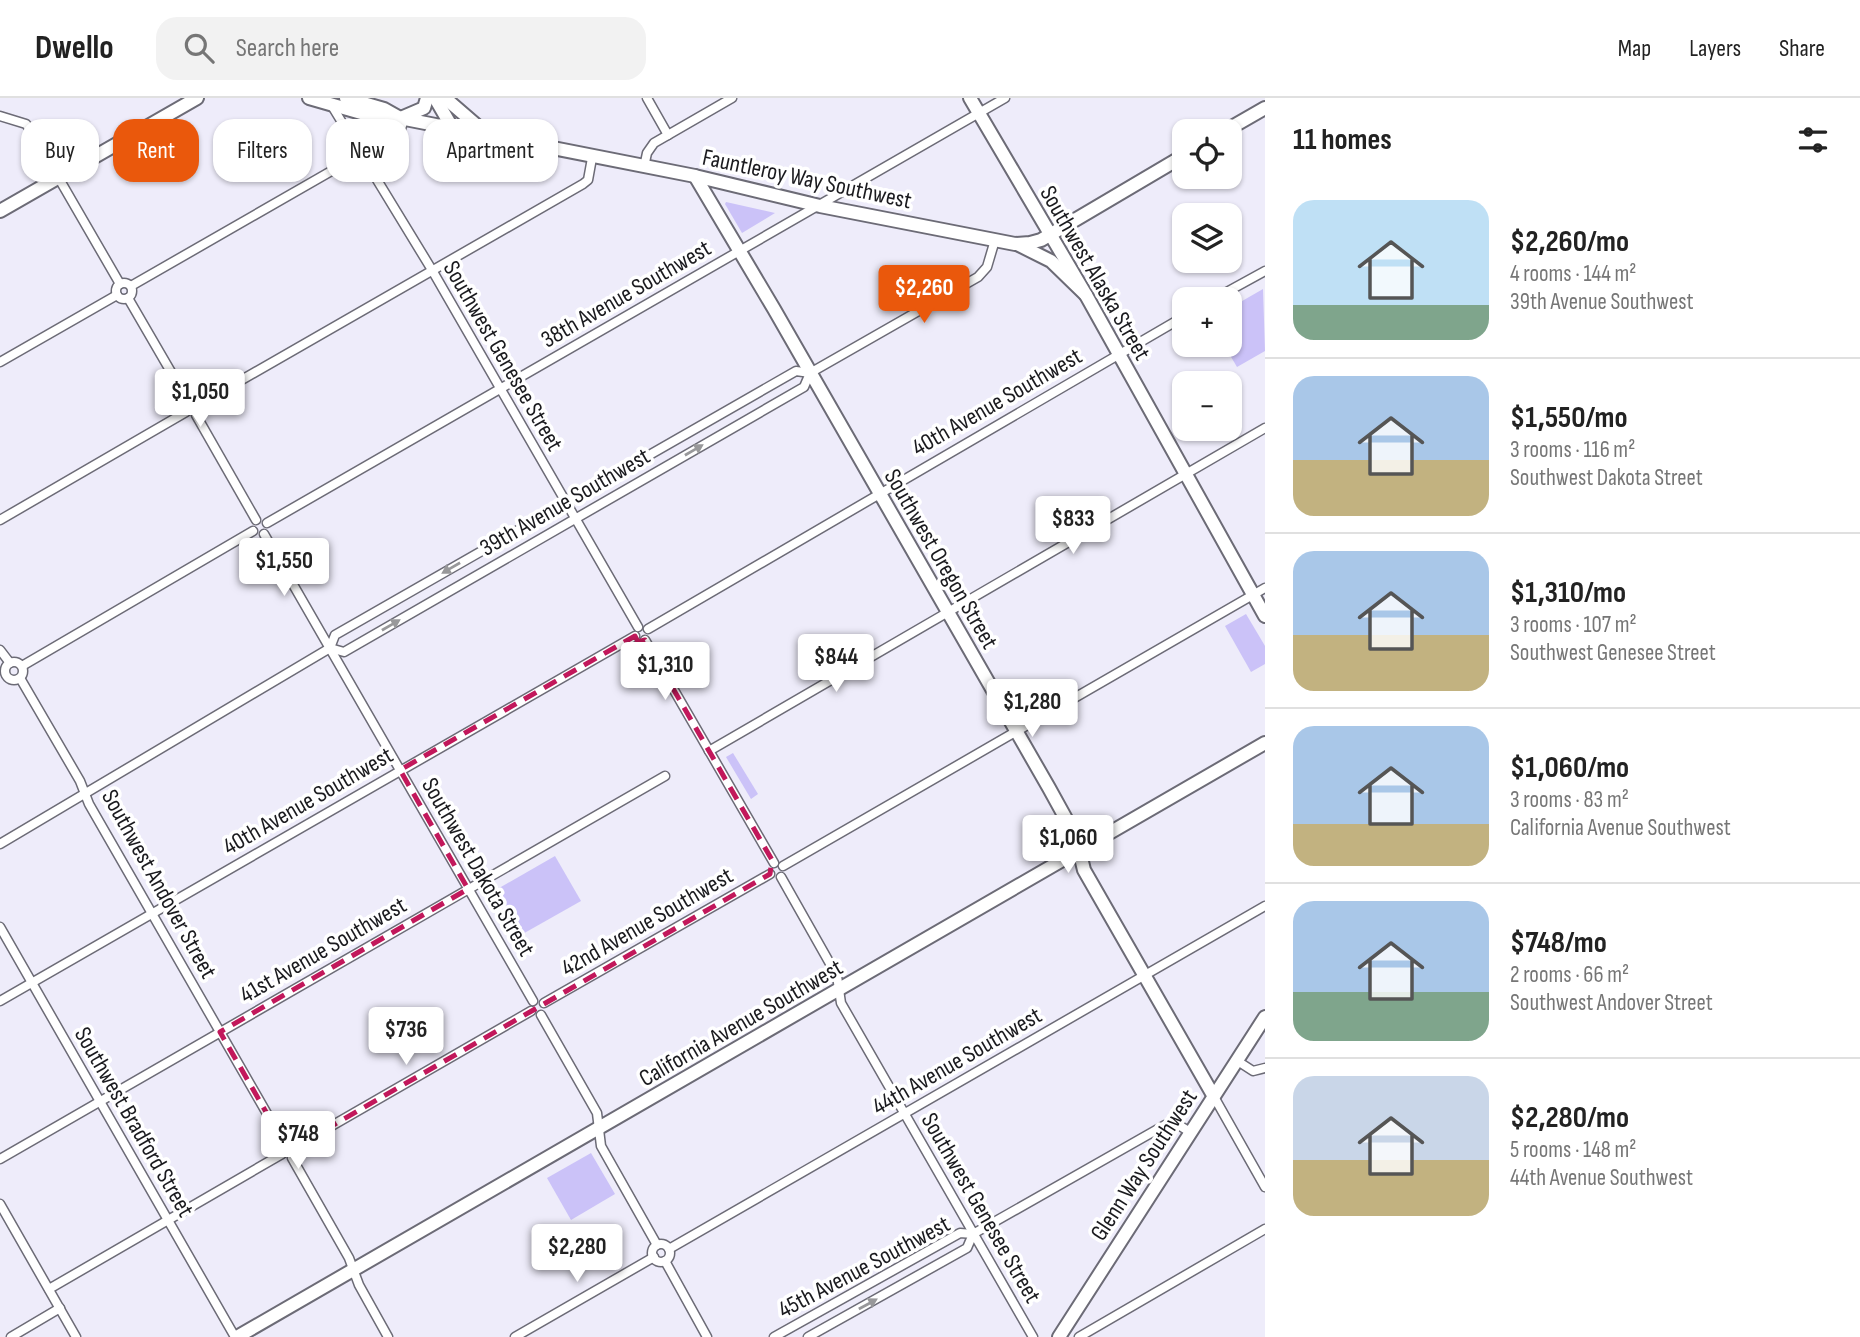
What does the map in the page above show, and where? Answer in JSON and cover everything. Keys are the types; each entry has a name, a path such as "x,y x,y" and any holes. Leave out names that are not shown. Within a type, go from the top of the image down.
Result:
{"main road":[{"path":"99,153 182,102 197,98"},
{"name":"Fauntleroy Way Southwest","path":"309,98 382,119 402,118"},
{"name":"Fauntleroy Way Southwest","path":"346,98 423,123"},
{"name":"Southwest Alaska Street","path":"971,98 1086,295 1265,616"},
{"path":"402,118 443,100"},
{"path":"443,100 450,119"},
{"path":"443,100 467,119"},
{"path":"1242,121 1265,108"},
{"name":"Fauntleroy Way Southwest","path":"558,151 695,176 820,206 1015,244 1030,243 1050,234 1172,163"},
{"name":"Southwest Oregon Street","path":"695,176 1076,837 1084,870 1213,1095"},
{"path":"0,211 52,182"},
{"path":"1015,244 1051,261 1086,295"},
{"name":"California Avenue Southwest","path":"236,1337 1265,743"},
{"name":"Glenn Way Southwest","path":"1059,1337 1265,1017"}],"street":[{"path":"647,98 668,135"},
{"path":"644,167 649,148 654,143 732,98"},
{"name":"38th Avenue Southwest","path":"267,523 1005,98"},
{"name":"Southwest Genesee Street","path":"332,106 339,119"},
{"path":"0,116 21,122"},
{"path":"198,405 583,184 588,180 592,158"},
{"path":"131,286 326,174"},
{"path":"61,182 120,284"},
{"name":"Southwest Genesee Street","path":"380,182 638,626"},
{"name":"39th Avenue Southwest","path":"330,648 344,652 804,387 810,373 978,277 987,267 995,240"},
{"path":"1236,287 1265,271"},
{"path":"117,295 116,290 125,282 131,286 132,292 128,298"},
{"path":"117,295 128,298"},
{"path":"0,362 117,295"},
{"path":"128,298 189,403"},
{"name":"40th Avenue Southwest","path":"648,629 1172,323"},
{"name":"39th Avenue Southwest","path":"0,844 330,648 335,635 796,371 810,373"},
{"path":"186,412 185,407 194,402 200,410 196,415"},
{"path":"186,412 196,415"},
{"path":"0,520 186,412"},
{"path":"196,415 256,520"},
{"path":"709,751 1265,428"},
{"path":"262,519 267,523 264,534 253,531 252,524 256,520 262,519"},
{"path":"22,666 253,531"},
{"name":"Southwest Dakota Street","path":"264,534 533,1001"},
{"path":"783,866 1265,588"},
{"path":"644,625 648,629 649,635 645,640 639,640 635,636 638,626 644,625"},
{"name":"40th Avenue Southwest","path":"0,1001 635,636"},
{"path":"645,640 774,863"},
{"path":"0,650 6,674 16,679"},
{"path":"6,666 15,662 22,666"},
{"path":"0,686 23,673 22,666"},
{"name":"Southwest Andover Street","path":"16,679 85,793 220,1032 283,1150"},
{"name":"41st Avenue Southwest","path":"0,1159 665,776"},
{"path":"774,863 783,866 785,873 781,877 775,878 770,874 770,867 774,863"},
{"name":"42nd Avenue Southwest","path":"544,1003 770,874"},
{"name":"Southwest Genesee Street","path":"781,877 837,976 841,1003 1033,1337"},
{"name":"44th Avenue Southwest","path":"669,1248 1265,906"},
{"name":"Southwest Bradford Street","path":"0,926 236,1337"},
{"path":"533,1001 544,1003 545,1010 541,1015 535,1015 531,1011 533,1001"},
{"path":"295,1147 531,1011"},
{"path":"541,1015 597,1113 601,1146 657,1245"},
{"path":"1236,1060 1253,1071 1265,1068"},
{"name":"Southwest Oregon Street","path":"1213,1095 1265,1187"},
{"name":"45th Avenue Southwest","path":"774,1337 960,1233 973,1234 1165,1125 1177,1124 1189,1132"},
{"path":"49,1289 169,1220 290,1144 295,1147"},
{"path":"292,1158 296,1153 295,1147"},
{"path":"283,1150 287,1158 292,1158"},
{"path":"292,1158 349,1258 359,1285 388,1337"},
{"path":"0,1203 3,1217 76,1337"},
{"path":"1079,1337 1265,1229"},
{"name":"45th Avenue Southwest","path":"808,1337 967,1248 973,1234"},
{"path":"663,1244 669,1248 670,1255 665,1261 654,1257 653,1249 657,1245 663,1244"},
{"path":"515,1337 654,1257"},
{"path":"665,1261 707,1337"},
{"path":"11,1337 60,1308"}],"highlighted area":[{"path":"635,636 638,642 645,640 772,860 770,874 295,1147 291,1141 285,1145 220,1032 468,889 400,770"}],"shaded area":[{"path":"726,202 775,213 742,233"},
{"path":"1263,289 1265,351 1237,367 1231,357 1242,357 1242,301"},
{"path":"1246,614 1265,646 1265,664 1251,672 1225,626"},
{"path":"733,753 758,794 751,799 726,757"},
{"path":"555,856 581,901 512,940 487,895"},
{"path":"591,1153 615,1194 571,1220 547,1178"}]}
